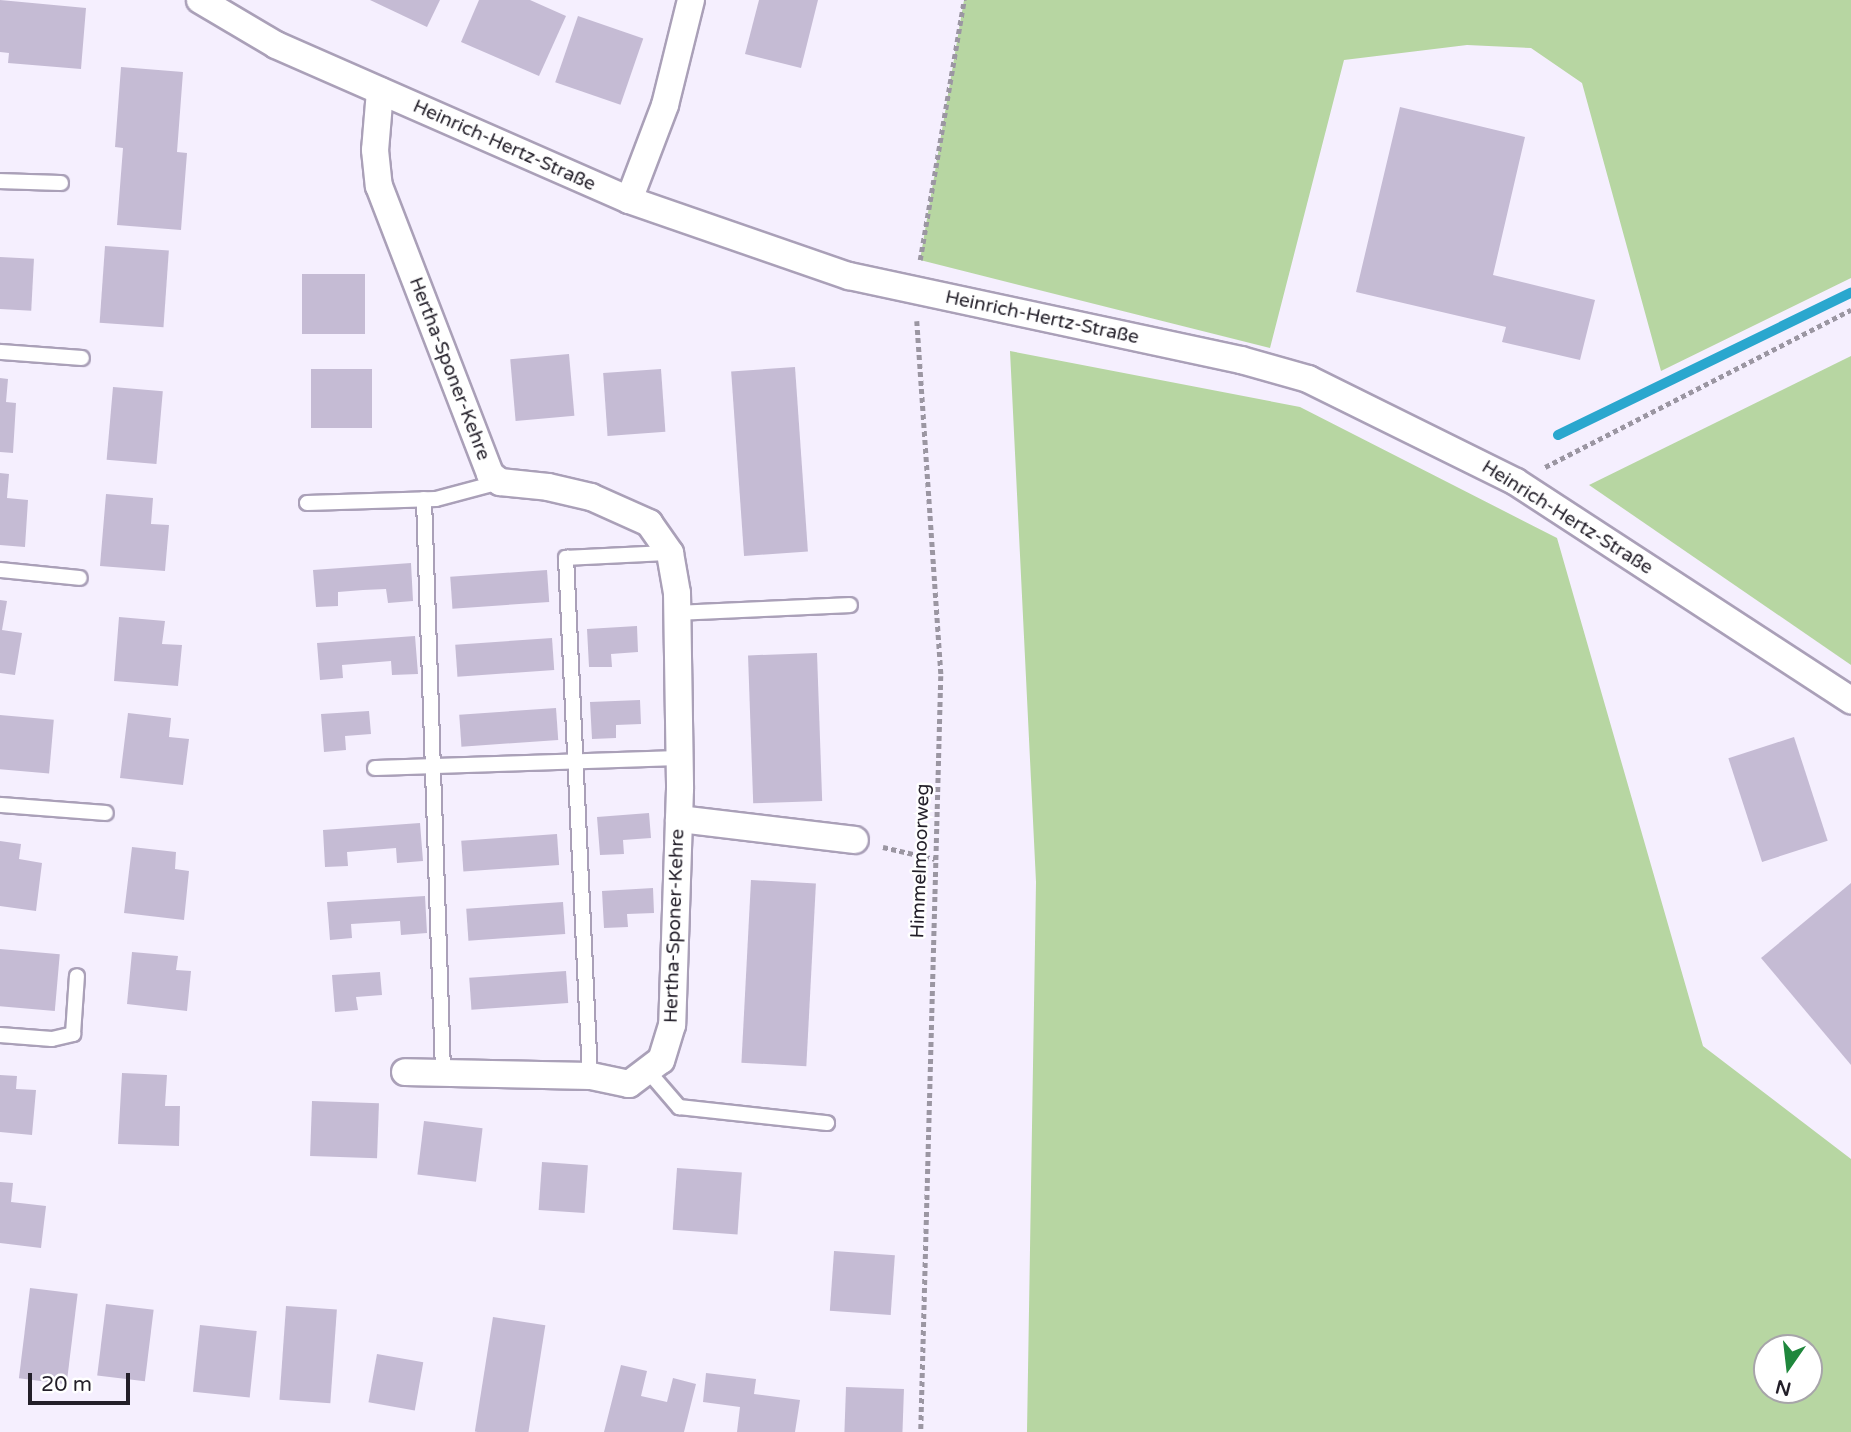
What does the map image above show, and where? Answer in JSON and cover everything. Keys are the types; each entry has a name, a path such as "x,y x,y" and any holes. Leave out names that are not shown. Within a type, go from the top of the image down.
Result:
{"street":[{"name":"Heinrich-Hertz-Straße","path":"200,0 276,45 629,200 849,276 1241,360 1308,379 1516,482 1851,700"},
{"path":"629,200 665,105 691,0"},
{"name":"Hertha-Sponer-Kehre","path":"380,91 375,150 379,186 480,453 500,482 548,487 625,509 649,523 670,553 677,613 679,758 673,1025 661,1060 648,1071"},
{"name":"Hertha-Sponer-Kehre","path":"679,820 855,840"},
{"path":"405,1072 590,1076 629,1084 648,1071"}],"lane":[{"path":"0,181 61,183"},
{"path":"0,352 82,358"},
{"path":"307,503 424,499 500,482"},
{"path":"424,499 443,1071"},
{"path":"590,1076 566,558 670,553"},
{"path":"0,570 80,578"},
{"path":"677,613 850,605"},
{"path":"375,768 679,758"},
{"path":"0,805 106,813"},
{"path":"0,1035 52,1039 73,1034 77,976"},
{"path":"648,1071 679,1107 827,1123"}],"path":[{"name":"Himmelmoorweg","path":"921,1432 941,676 915,291 964,0"},
{"path":"1516,482 1851,310"},
{"path":"855,840 935,859"}],"green space":[{"path":"964,0 1851,0 1851,278 1661,371 1582,83 1531,48 1467,45 1344,60 1270,348 920,260"},
{"path":"1010,351 1300,407 1557,538 1703,1046 1851,1159 1851,1432 1027,1432 1036,882"},
{"path":"1851,356 1851,665 1589,485"}],"building":[{"path":"0,0 86,8 81,69 8,63 9,53 0,52"},
{"path":"370,0 440,0 427,27"},
{"path":"479,0 530,0 566,16 539,76 461,42"},
{"path":"759,0 818,0 801,68 745,54"},
{"path":"578,16 643,38 620,105 555,82"},
{"path":"121,67 183,72 177,152 187,153 181,230 117,225 123,148 115,147"},
{"path":"1400,107 1525,137 1493,275 1595,300 1580,360 1502,342 1506,327 1356,292"},
{"path":"105,246 169,250 163,327 100,323"},
{"path":"0,257 34,259 31,311 0,309"},
{"path":"302,274 365,274 365,334 302,334"},
{"path":"569,354 574,416 516,421 510,359"},
{"path":"795,367 808,552 744,556 731,371"},
{"path":"311,369 372,369 372,428 311,428"},
{"path":"661,369 665,432 608,436 603,373"},
{"path":"0,378 8,379 6,402 16,403 13,453 0,452"},
{"path":"113,387 163,391 156,464 107,460"},
{"path":"0,473 9,474 7,498 28,500 25,547 0,545"},
{"path":"106,494 153,498 151,524 169,525 165,571 100,566"},
{"path":"411,563 413,601 388,603 386,589 363,590 338,592 338,606 316,607 313,570"},
{"path":"547,570 549,602 452,609 450,577"},
{"path":"0,600 7,601 2,630 22,633 15,675 0,673"},
{"path":"119,617 165,621 162,644 182,645 178,686 114,681"},
{"path":"637,626 638,652 611,654 612,667 589,667 587,629"},
{"path":"415,636 418,674 392,675 391,661 342,665 343,678 320,680 317,643"},
{"path":"552,638 554,670 457,677 455,645"},
{"path":"817,653 822,801 753,803 748,655"},
{"path":"640,700 641,724 616,725 616,738 592,739 590,702"},
{"path":"556,708 558,740 461,747 459,715"},
{"path":"369,711 371,734 345,736 346,750 324,752 321,714"},
{"path":"128,713 171,718 169,737 189,739 183,785 120,778"},
{"path":"0,715 54,720 49,774 0,769"},
{"path":"1794,737 1828,841 1762,862 1728,758"},
{"path":"649,813 651,838 623,840 624,854 600,855 597,817"},
{"path":"420,823 423,861 397,863 396,848 347,852 348,866 325,867 323,830"},
{"path":"557,834 559,865 463,872 461,841"},
{"path":"0,841 21,844 19,859 42,863 36,911 0,906"},
{"path":"132,847 176,852 175,869 189,871 184,920 124,913"},
{"path":"751,880 816,883 806,1066 741,1063"},
{"path":"1851,883 1851,1065 1761,958"},
{"path":"653,888 654,913 627,914 628,927 604,928 602,891"},
{"path":"425,896 427,933 401,935 400,921 351,924 352,938 330,940 327,902"},
{"path":"563,902 565,934 468,941 466,909"},
{"path":"0,949 60,954 55,1011 0,1006"},
{"path":"132,952 178,956 176,970 191,971 187,1011 127,1004"},
{"path":"566,971 568,1003 471,1010 469,978"},
{"path":"380,972 382,995 356,997 358,1010 335,1012 332,975"},
{"path":"122,1073 167,1075 165,1106 180,1106 179,1146 118,1144"},
{"path":"0,1075 17,1076 16,1089 36,1090 32,1135 0,1132"},
{"path":"312,1101 379,1103 377,1158 310,1156"},
{"path":"424,1121 483,1128 476,1182 417,1175"},
{"path":"542,1162 588,1165 585,1213 539,1210"},
{"path":"677,1168 742,1173 738,1234 673,1230"},
{"path":"0,1182 13,1183 11,1202 46,1206 41,1248 0,1243"},
{"path":"834,1251 895,1255 891,1315 830,1311"},
{"path":"30,1288 78,1294 67,1384 19,1378"},
{"path":"106,1304 154,1310 145,1381 97,1375"},
{"path":"286,1306 337,1310 330,1403 279,1400"},
{"path":"493,1317 545,1325 528,1432 475,1432"},
{"path":"200,1325 257,1331 250,1398 193,1392"},
{"path":"377,1354 423,1362 415,1410 368,1402"},
{"path":"621,1365 647,1371 641,1396 667,1402 673,1378 696,1384 684,1432 604,1432"},
{"path":"706,1373 756,1379 754,1394 800,1400 795,1432 737,1432 740,1407 703,1402"},
{"path":"846,1387 904,1389 902,1432 844,1432"}],"waterway":[{"path":"1558,435 1851,293"}]}
